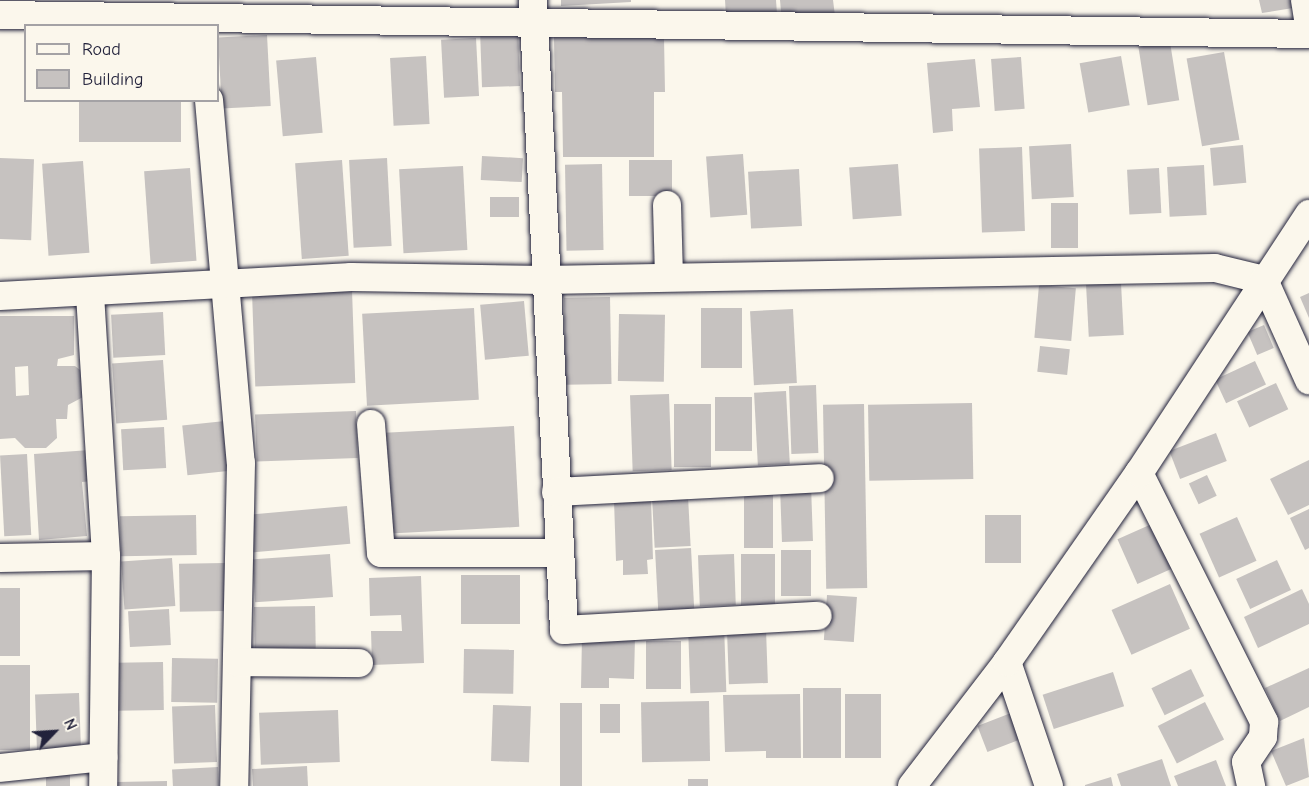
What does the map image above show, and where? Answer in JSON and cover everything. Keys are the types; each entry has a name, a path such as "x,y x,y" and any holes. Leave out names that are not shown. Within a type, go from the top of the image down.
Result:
{"street":[{"path":"1305,0 1309,25"},
{"path":"534,12 544,280 564,630 818,616"},
{"path":"0,15 534,12 1309,34"},
{"path":"209,102 241,463 234,786"},
{"path":"667,205 669,278"},
{"path":"912,786 1007,662 1139,473 1309,214"},
{"path":"0,296 90,294 351,277 544,280 1215,268 1264,280"},
{"path":"1264,280 1309,380"},
{"path":"90,294 106,556 103,786"},
{"path":"371,424 381,553 560,553"},
{"path":"1139,473 1264,722 1263,737 1246,762 1251,786"},
{"path":"556,492 820,478"},
{"path":"0,558 106,556"},
{"path":"238,662 359,663"},
{"path":"1007,662 1049,786"},
{"path":"0,768 103,757"}],"building":[{"path":"561,0 631,0 631,2 561,6"},
{"path":"725,0 776,0 777,14 726,17"},
{"path":"780,0 833,0 835,16 782,23"},
{"path":"1259,0 1298,0 1299,7 1262,13"},
{"path":"518,29 520,86 482,87 480,30"},
{"path":"267,35 271,106 222,108 219,38"},
{"path":"554,37 664,37 665,92 654,92 654,157 563,157 562,92 555,92"},
{"path":"476,38 479,96 444,98 441,40"},
{"path":"1170,42 1179,100 1148,105 1138,47"},
{"path":"1224,52 1239,140 1202,146 1187,59"},
{"path":"426,56 430,124 394,126 390,58"},
{"path":"1121,56 1130,105 1088,113 1080,63"},
{"path":"316,57 323,133 283,136 276,60"},
{"path":"1021,57 1025,109 995,111 991,59"},
{"path":"975,59 980,107 952,109 953,131 933,133 927,63"},
{"path":"79,102 181,102 181,142 79,142"},
{"path":"1071,144 1074,197 1032,199 1029,146"},
{"path":"1243,145 1246,183 1213,186 1210,148"},
{"path":"1022,147 1025,231 982,232 979,149"},
{"path":"743,154 747,215 710,217 706,157"},
{"path":"482,156 523,158 522,182 481,180"},
{"path":"0,158 34,159 31,240 0,239"},
{"path":"387,158 392,246 354,248 349,160"},
{"path":"342,160 349,256 302,259 295,163"},
{"path":"629,160 672,160 672,196 629,196"},
{"path":"83,161 89,253 49,256 42,164"},
{"path":"602,164 604,250 567,251 565,165"},
{"path":"898,164 902,216 853,219 849,167"},
{"path":"1204,165 1207,215 1170,217 1167,167"},
{"path":"463,166 467,250 403,253 399,169"},
{"path":"190,168 196,261 151,264 144,171"},
{"path":"1159,168 1161,213 1129,215 1127,170"},
{"path":"799,169 802,226 751,229 748,172"},
{"path":"490,197 519,197 519,217 490,217"},
{"path":"1051,203 1078,203 1078,248 1051,248"},
{"path":"1121,283 1124,335 1089,337 1086,285"},
{"path":"1039,285 1076,288 1071,341 1034,338"},
{"path":"352,290 355,383 255,386 252,293"},
{"path":"1309,293 1309,318 1300,297"},
{"path":"610,297 612,384 566,385 564,298"},
{"path":"524,301 529,356 485,360 480,305"},
{"path":"474,308 479,400 367,406 362,314"},
{"path":"701,308 742,308 742,368 701,368"},
{"path":"793,309 797,383 754,385 750,311"},
{"path":"163,312 165,355 113,358 111,315"},
{"path":"619,314 665,315 664,382 618,381"},
{"path":"0,316 74,316 74,355 58,359 57,366 75,366 84,373 85,396 68,405 67,419 56,419 57,438 46,448 25,448 15,438 0,439","holes":["28,366 29,395 16,396 15,367"]},
{"path":"1264,325 1274,348 1257,355 1247,332"},
{"path":"1040,346 1070,349 1067,375 1037,372"},
{"path":"163,360 167,420 116,423 112,364"},
{"path":"1255,361 1266,385 1226,403 1215,380"},
{"path":"1276,383 1288,409 1249,427 1237,401"},
{"path":"816,385 818,453 791,454 789,386"},
{"path":"786,391 790,464 758,466 754,393"},
{"path":"669,394 672,470 633,471 630,395"},
{"path":"715,397 752,397 752,451 715,451"},
{"path":"972,403 973,479 869,481 868,405"},
{"path":"674,404 711,404 711,467 674,467"},
{"path":"864,404 867,588 826,589 823,405"},
{"path":"356,411 358,458 257,461 255,415"},
{"path":"225,421 230,471 187,475 182,425"},
{"path":"514,426 519,527 385,534 380,433"},
{"path":"164,427 166,468 123,470 121,429"},
{"path":"1216,433 1227,461 1180,479 1169,451"},
{"path":"90,450 92,481 82,482 87,536 39,540 34,454"},
{"path":"27,454 31,535 4,536 0,455"},
{"path":"1309,460 1309,505 1288,515 1270,479"},
{"path":"1207,475 1217,496 1199,504 1189,483"},
{"path":"811,485 813,541 782,542 780,486"},
{"path":"744,495 773,495 773,548 744,548"},
{"path":"688,496 691,546 655,548 652,498"},
{"path":"651,498 653,559 647,560 648,574 623,575 623,560 616,561 614,500"},
{"path":"347,506 350,544 253,552 249,515"},
{"path":"1309,509 1309,548 1305,550 1290,518"},
{"path":"196,515 197,555 121,556 120,516"},
{"path":"985,515 1021,515 1021,563 985,563"},
{"path":"1237,517 1257,561 1219,578 1200,534"},
{"path":"1154,523 1174,568 1137,584 1117,539"},
{"path":"691,548 694,609 658,611 655,550"},
{"path":"781,550 811,550 811,596 781,596"},
{"path":"330,554 333,597 255,602 252,559"},
{"path":"734,554 736,605 700,606 698,555"},
{"path":"741,554 775,554 775,605 741,605"},
{"path":"172,558 175,606 124,609 121,562"},
{"path":"1277,560 1291,590 1250,609 1236,579"},
{"path":"225,563 226,611 180,612 179,564"},
{"path":"461,575 520,575 520,624 461,624"},
{"path":"421,576 424,663 372,665 371,631 402,631 401,615 370,616 369,578"},
{"path":"1170,584 1190,629 1131,655 1112,610"},
{"path":"0,588 20,588 20,656 0,656"},
{"path":"1302,589 1309,604 1309,624 1258,648 1244,617"},
{"path":"827,595 857,597 854,642 824,640"},
{"path":"315,606 316,650 255,651 254,607"},
{"path":"169,609 171,645 130,647 128,611"},
{"path":"724,625 726,692 690,693 688,626"},
{"path":"766,629 768,683 729,684 727,630"},
{"path":"582,636 635,637 634,679 609,678 609,688 581,688"},
{"path":"646,641 681,641 681,689 646,689"},
{"path":"464,649 514,650 513,694 463,693"},
{"path":"172,658 218,659 217,703 171,702"},
{"path":"163,662 164,710 117,711 116,663"},
{"path":"0,665 30,665 30,750 0,750"},
{"path":"1309,668 1309,707 1280,721 1265,688"},
{"path":"1191,669 1204,696 1165,715 1151,688"},
{"path":"1113,672 1124,706 1054,729 1043,695"},
{"path":"803,688 841,688 841,758 803,758"},
{"path":"79,693 81,756 37,757 35,695"},
{"path":"800,694 801,758 766,758 766,751 725,752 723,695"},
{"path":"845,694 881,694 881,758 845,758"},
{"path":"709,701 710,761 642,762 641,702"},
{"path":"1205,702 1224,739 1177,763 1158,726"},
{"path":"560,703 582,703 582,786 560,786"},
{"path":"600,704 620,704 620,733 600,733"},
{"path":"215,705 217,762 174,763 172,707"},
{"path":"493,705 531,706 529,762 491,761"},
{"path":"338,710 340,762 261,765 259,713"},
{"path":"1011,713 1021,739 987,752 977,726"},
{"path":"1304,738 1309,777 1286,786 1271,751"},
{"path":"1162,759 1171,786 1121,786 1117,774"},
{"path":"1216,760 1226,786 1178,786 1174,776"},
{"path":"46,765 70,765 70,786 46,786"},
{"path":"307,766 308,786 253,786 252,769"},
{"path":"218,767 219,786 173,786 172,769"},
{"path":"1111,777 1113,786 1085,786 1085,785"},
{"path":"688,779 708,779 708,786 688,786"},
{"path":"167,781 167,786 117,786 117,782"}]}
